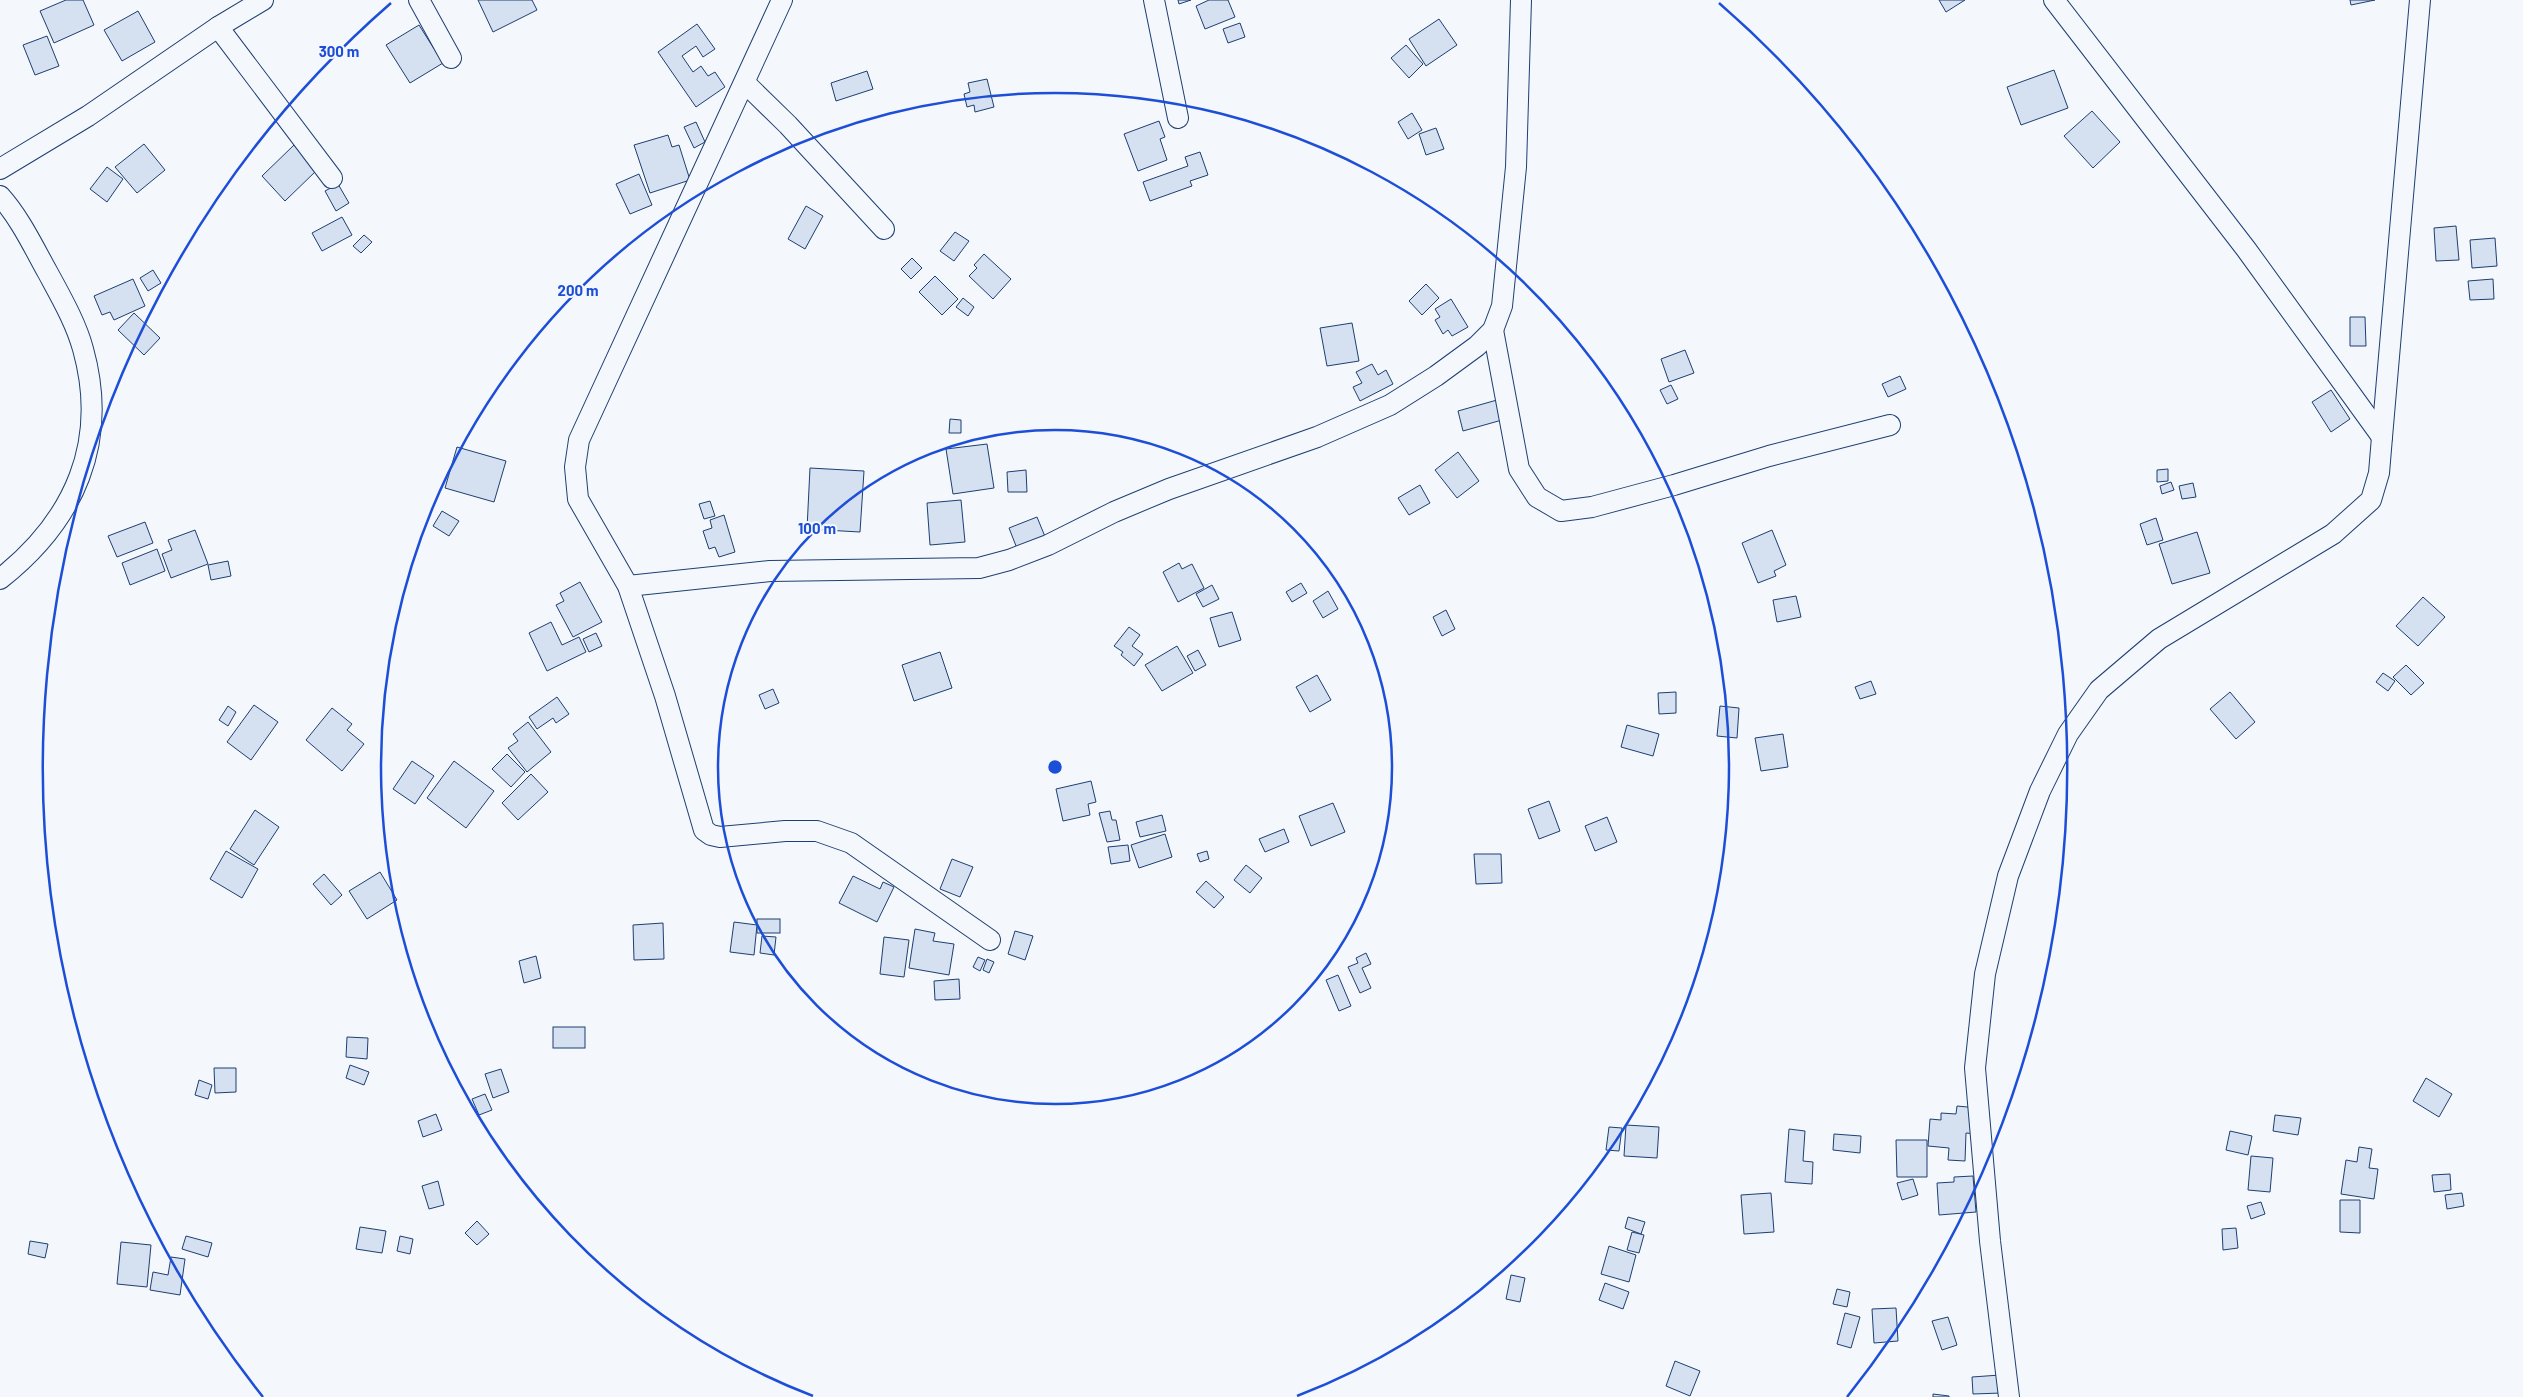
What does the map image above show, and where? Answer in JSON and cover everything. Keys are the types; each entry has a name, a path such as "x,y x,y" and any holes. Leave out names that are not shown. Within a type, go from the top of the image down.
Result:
{"street":[{"path":"0,169 88,116 218,27 263,0"},
{"path":"419,0 451,58"},
{"path":"782,0 579,440 574,467 578,499 628,586 665,696 704,830 711,835 720,837 784,831 816,831 851,843 990,940"},
{"path":"1154,0 1178,118"},
{"path":"628,586 770,571 954,570 979,568 1008,560 1048,545 1114,512 1169,489 1316,438 1390,405 1436,376 1477,346 1493,330 1502,306 1516,167 1521,0"},
{"path":"2054,0 2246,249 2382,437"},
{"path":"2009,1397 1990,1241 1975,1068 1986,974 2008,876 2040,791 2068,734 2099,690 2160,639 2333,534 2371,500 2379,473 2420,0"},
{"path":"218,27 332,178"},
{"path":"745,83 788,125 884,229"},
{"path":"0,196 30,241 64,303 83,348 91,405 91,438 80,480 50,530 0,579"},
{"path":"1493,330 1519,469 1537,497 1561,512 1592,507 1674,485 1769,456 1890,425"}],"building":[{"path":"66,0 83,0 94,25 54,43 40,11"},
{"path":"478,0 532,0 537,10 493,32"},
{"path":"1178,0 1191,0 1179,4"},
{"path":"1209,0 1228,0 1235,17 1205,29 1196,6"},
{"path":"1939,0 1965,0 1946,12"},
{"path":"2350,0 2375,0 2351,5"},
{"path":"138,11 155,42 122,61 104,30"},
{"path":"1439,19 1457,45 1426,66 1409,39"},
{"path":"1240,23 1245,37 1228,43 1223,29"},
{"path":"697,24 715,49 703,57 696,46 682,56 693,72 701,66 708,76 715,72 725,87 696,107 658,52"},
{"path":"419,25 443,63 410,83 386,45"},
{"path":"47,36 59,66 35,75 23,45"},
{"path":"1406,45 1423,64 1409,78 1391,58"},
{"path":"2054,70 2068,108 2021,125 2007,87"},
{"path":"867,71 873,89 836,101 831,83"},
{"path":"987,79 994,107 975,112 974,105 967,107 964,94 970,92 968,83"},
{"path":"2092,111 2120,142 2093,168 2064,136"},
{"path":"1412,113 1422,130 1408,139 1398,122"},
{"path":"1159,121 1165,137 1160,139 1167,160 1138,171 1124,134"},
{"path":"696,122 705,142 694,148 684,127"},
{"path":"1436,128 1444,149 1426,155 1419,134"},
{"path":"668,135 672,147 679,145 690,180 650,193 634,145"},
{"path":"144,144 165,170 137,193 115,167"},
{"path":"294,145 317,170 285,201 262,176"},
{"path":"1200,152 1208,175 1190,181 1192,186 1150,201 1143,182 1188,166 1185,157"},
{"path":"107,167 123,179 107,202 90,189"},
{"path":"639,174 652,205 630,214 616,184"},
{"path":"338,184 349,203 336,211 325,191"},
{"path":"806,206 823,216 805,249 788,239"},
{"path":"342,217 352,235 322,251 312,233"},
{"path":"2456,226 2459,260 2436,261 2434,228"},
{"path":"955,232 969,241 954,261 940,251"},
{"path":"364,235 372,242 361,253 353,246"},
{"path":"2495,238 2497,266 2472,268 2470,240"},
{"path":"984,254 1011,279 993,299 969,276 977,268 974,265"},
{"path":"912,258 922,268 911,279 901,269"},
{"path":"153,270 161,283 148,291 140,278"},
{"path":"935,276 958,299 942,315 919,292"},
{"path":"133,279 145,306 114,320 110,312 102,315 94,296"},
{"path":"2493,279 2494,299 2470,300 2468,281"},
{"path":"1426,284 1439,298 1422,315 1409,301"},
{"path":"963,298 974,307 968,316 956,307"},
{"path":"1451,299 1468,327 1452,336 1448,330 1443,334 1435,320 1440,317 1435,309"},
{"path":"134,313 160,338 144,355 118,330"},
{"path":"2350,317 2365,317 2366,346 2350,346"},
{"path":"1352,323 1359,361 1327,366 1320,328"},
{"path":"1685,350 1694,373 1669,382 1661,359"},
{"path":"1372,364 1378,375 1386,370 1393,384 1360,401 1353,387 1362,383 1356,372"},
{"path":"1900,376 1906,389 1888,397 1882,384"},
{"path":"1671,385 1678,399 1667,404 1660,390"},
{"path":"2331,390 2350,419 2331,432 2312,402"},
{"path":"1497,400 1502,420 1463,431 1458,411"},
{"path":"950,419 961,420 961,433 949,433"},
{"path":"987,444 994,488 953,494 946,449"},
{"path":"457,447 506,461 494,502 445,488"},
{"path":"1458,452 1479,481 1457,498 1435,470"},
{"path":"810,468 864,471 860,532 807,529"},
{"path":"2168,469 2168,481 2157,482 2157,470"},
{"path":"1026,470 1027,492 1008,492 1007,472"},
{"path":"2171,482 2174,490 2162,494 2160,486"},
{"path":"2193,483 2196,497 2182,499 2179,486"},
{"path":"1420,485 1430,503 1409,515 1398,498"},
{"path":"961,500 965,542 930,545 927,503"},
{"path":"710,501 715,516 704,519 699,504"},
{"path":"442,511 459,521 449,536 433,526"},
{"path":"724,515 735,552 719,557 715,547 709,549 703,531 712,528 710,520"},
{"path":"1037,517 1046,539 1018,551 1009,528"},
{"path":"2156,518 2163,540 2147,545 2140,524"},
{"path":"145,522 153,543 117,557 108,536"},
{"path":"195,530 208,564 171,578 162,554 172,550 168,540"},
{"path":"1772,530 1786,565 1774,571 1776,576 1758,583 1742,543"},
{"path":"2197,532 2210,573 2172,584 2159,544"},
{"path":"157,549 165,571 130,585 122,563"},
{"path":"228,561 231,576 211,580 208,565"},
{"path":"1179,563 1182,569 1192,564 1204,588 1178,602 1163,572"},
{"path":"580,582 602,622 573,637 556,605 564,601 560,593"},
{"path":"1301,583 1307,593 1292,602 1286,592"},
{"path":"1212,585 1219,599 1203,607 1196,594"},
{"path":"1328,591 1338,609 1323,618 1313,601"},
{"path":"1796,596 1801,617 1777,622 1773,600"},
{"path":"2423,597 2445,617 2418,646 2396,626"},
{"path":"1446,610 1455,629 1442,636 1433,617"},
{"path":"1232,612 1241,640 1219,647 1210,618"},
{"path":"551,622 562,645 579,637 586,652 547,671 529,633"},
{"path":"1129,627 1140,635 1132,646 1143,654 1134,666 1121,655 1123,652 1114,646"},
{"path":"596,633 602,646 589,652 583,639"},
{"path":"1177,646 1193,673 1162,691 1145,665"},
{"path":"1198,650 1206,665 1195,671 1187,656"},
{"path":"940,652 952,688 914,701 902,665"},
{"path":"2406,665 2424,683 2411,695 2393,677"},
{"path":"2383,673 2395,681 2388,691 2376,682"},
{"path":"1317,675 1331,700 1310,712 1296,687"},
{"path":"1871,681 1876,694 1860,699 1855,687"},
{"path":"773,689 779,703 765,709 759,695"},
{"path":"1676,692 1676,713 1659,714 1658,693"},
{"path":"2230,692 2255,722 2236,739 2210,709"},
{"path":"557,697 569,714 556,723 553,718 537,729 529,717"},
{"path":"254,705 278,722 251,760 227,742"},
{"path":"228,706 236,712 228,726 219,720"},
{"path":"1720,706 1739,708 1737,738 1717,736"},
{"path":"332,708 352,724 347,730 364,744 342,771 306,740"},
{"path":"528,722 551,752 527,772 508,748 518,741 513,734"},
{"path":"1627,725 1659,734 1653,756 1621,747"},
{"path":"1783,734 1788,767 1761,771 1755,738"},
{"path":"507,754 525,772 511,787 492,769"},
{"path":"412,761 434,776 415,804 393,789"},
{"path":"454,761 494,791 466,828 427,798"},
{"path":"531,774 548,792 518,820 502,803"},
{"path":"1091,781 1096,802 1088,804 1090,815 1063,821 1056,789"},
{"path":"1549,801 1560,831 1539,839 1528,809"},
{"path":"1333,803 1345,832 1311,846 1299,816"},
{"path":"255,810 279,827 254,865 230,849"},
{"path":"1110,811 1112,820 1116,820 1120,840 1107,842 1099,813"},
{"path":"1162,815 1166,831 1140,837 1136,822"},
{"path":"1607,817 1617,842 1595,851 1585,826"},
{"path":"1284,829 1289,842 1265,852 1259,839"},
{"path":"1165,834 1172,857 1139,868 1131,845"},
{"path":"1128,845 1130,861 1111,864 1108,847"},
{"path":"226,851 258,869 242,898 210,879"},
{"path":"1207,851 1209,859 1200,862 1197,854"},
{"path":"1474,854 1501,854 1502,883 1476,884"},
{"path":"952,859 973,867 960,897 940,889"},
{"path":"1246,865 1262,878 1250,893 1234,880"},
{"path":"380,872 397,900 367,919 349,891"},
{"path":"324,874 342,895 331,905 313,884"},
{"path":"853,876 880,889 883,882 894,887 877,922 839,903"},
{"path":"1206,881 1224,897 1214,908 1196,892"},
{"path":"757,919 780,919 780,933 757,933"},
{"path":"734,922 757,925 754,955 730,952"},
{"path":"663,923 664,959 634,960 633,925"},
{"path":"915,929 935,933 933,941 954,944 949,975 909,968"},
{"path":"1015,931 1033,936 1025,960 1008,954"},
{"path":"762,936 776,937 774,955 760,953"},
{"path":"884,937 909,940 904,977 880,974"},
{"path":"1366,953 1371,964 1362,968 1371,988 1360,993 1348,967 1358,963 1356,958"},
{"path":"536,956 541,978 524,983 519,961"},
{"path":"978,957 985,960 980,971 973,967"},
{"path":"987,959 994,962 989,973 983,970"},
{"path":"1338,975 1351,1006 1339,1011 1326,980"},
{"path":"959,979 960,999 935,1000 934,981"},
{"path":"553,1027 585,1027 585,1048 553,1048"},
{"path":"347,1037 368,1038 367,1059 346,1057"},
{"path":"350,1065 369,1072 364,1085 346,1078"},
{"path":"214,1068 236,1068 236,1092 215,1093"},
{"path":"501,1069 509,1092 493,1098 485,1074"},
{"path":"2426,1078 2452,1094 2439,1117 2413,1101"},
{"path":"199,1080 212,1085 208,1099 195,1095"},
{"path":"485,1094 492,1110 479,1115 472,1099"},
{"path":"1957,1106 1978,1108 1976,1134 1966,1133 1965,1161 1948,1160 1949,1148 1928,1146 1930,1119 1941,1120 1941,1113 1956,1114"},
{"path":"436,1114 442,1130 423,1137 418,1121"},
{"path":"2275,1115 2301,1118 2298,1135 2273,1131"},
{"path":"1626,1125 1659,1127 1657,1158 1624,1156"},
{"path":"1609,1127 1622,1128 1619,1151 1606,1150"},
{"path":"1789,1129 1805,1131 1803,1161 1813,1162 1812,1184 1785,1182"},
{"path":"2230,1131 2252,1136 2248,1155 2226,1150"},
{"path":"1834,1134 1861,1136 1860,1153 1833,1150"},
{"path":"1896,1140 1927,1140 1927,1177 1897,1177"},
{"path":"2359,1147 2372,1149 2369,1168 2378,1169 2374,1199 2341,1194 2346,1160 2357,1162"},
{"path":"2251,1156 2273,1158 2270,1192 2248,1190"},
{"path":"2450,1174 2451,1190 2434,1192 2432,1175"},
{"path":"1973,1176 1976,1212 1939,1215 1937,1183 1954,1182 1954,1177"},
{"path":"1913,1179 1918,1195 1902,1200 1897,1183"},
{"path":"438,1181 444,1205 429,1209 422,1186"},
{"path":"1771,1193 1774,1232 1744,1234 1741,1195"},
{"path":"2462,1193 2464,1206 2447,1209 2445,1195"},
{"path":"2340,1200 2360,1200 2360,1233 2340,1232"},
{"path":"2261,1202 2265,1214 2251,1219 2247,1206"},
{"path":"1628,1217 1645,1222 1641,1234 1625,1228"},
{"path":"477,1221 489,1234 477,1245 465,1233"},
{"path":"360,1227 386,1231 382,1253 356,1249"},
{"path":"2236,1228 2238,1248 2223,1250 2222,1229"},
{"path":"1632,1232 1644,1235 1639,1253 1627,1250"},
{"path":"186,1236 212,1243 208,1257 182,1249"},
{"path":"400,1236 413,1239 410,1254 397,1251"},
{"path":"30,1241 48,1244 45,1258 28,1254"},
{"path":"121,1242 151,1245 147,1287 117,1284"},
{"path":"1609,1246 1636,1255 1629,1282 1601,1274"},
{"path":"171,1257 185,1259 180,1295 150,1290 153,1272 168,1275"},
{"path":"1511,1275 1525,1278 1520,1302 1506,1299"},
{"path":"1605,1283 1629,1292 1623,1309 1599,1300"},
{"path":"1837,1289 1850,1292 1847,1307 1833,1304"},
{"path":"1896,1308 1898,1341 1874,1343 1872,1309"},
{"path":"1845,1313 1860,1317 1851,1348 1837,1344"},
{"path":"1948,1317 1957,1345 1942,1350 1932,1321"},
{"path":"1675,1361 1700,1371 1690,1396 1666,1386"},
{"path":"2000,1375 2001,1393 1973,1394 1972,1377"},
{"path":"1933,1394 1949,1396 1949,1397 1933,1397"}]}
